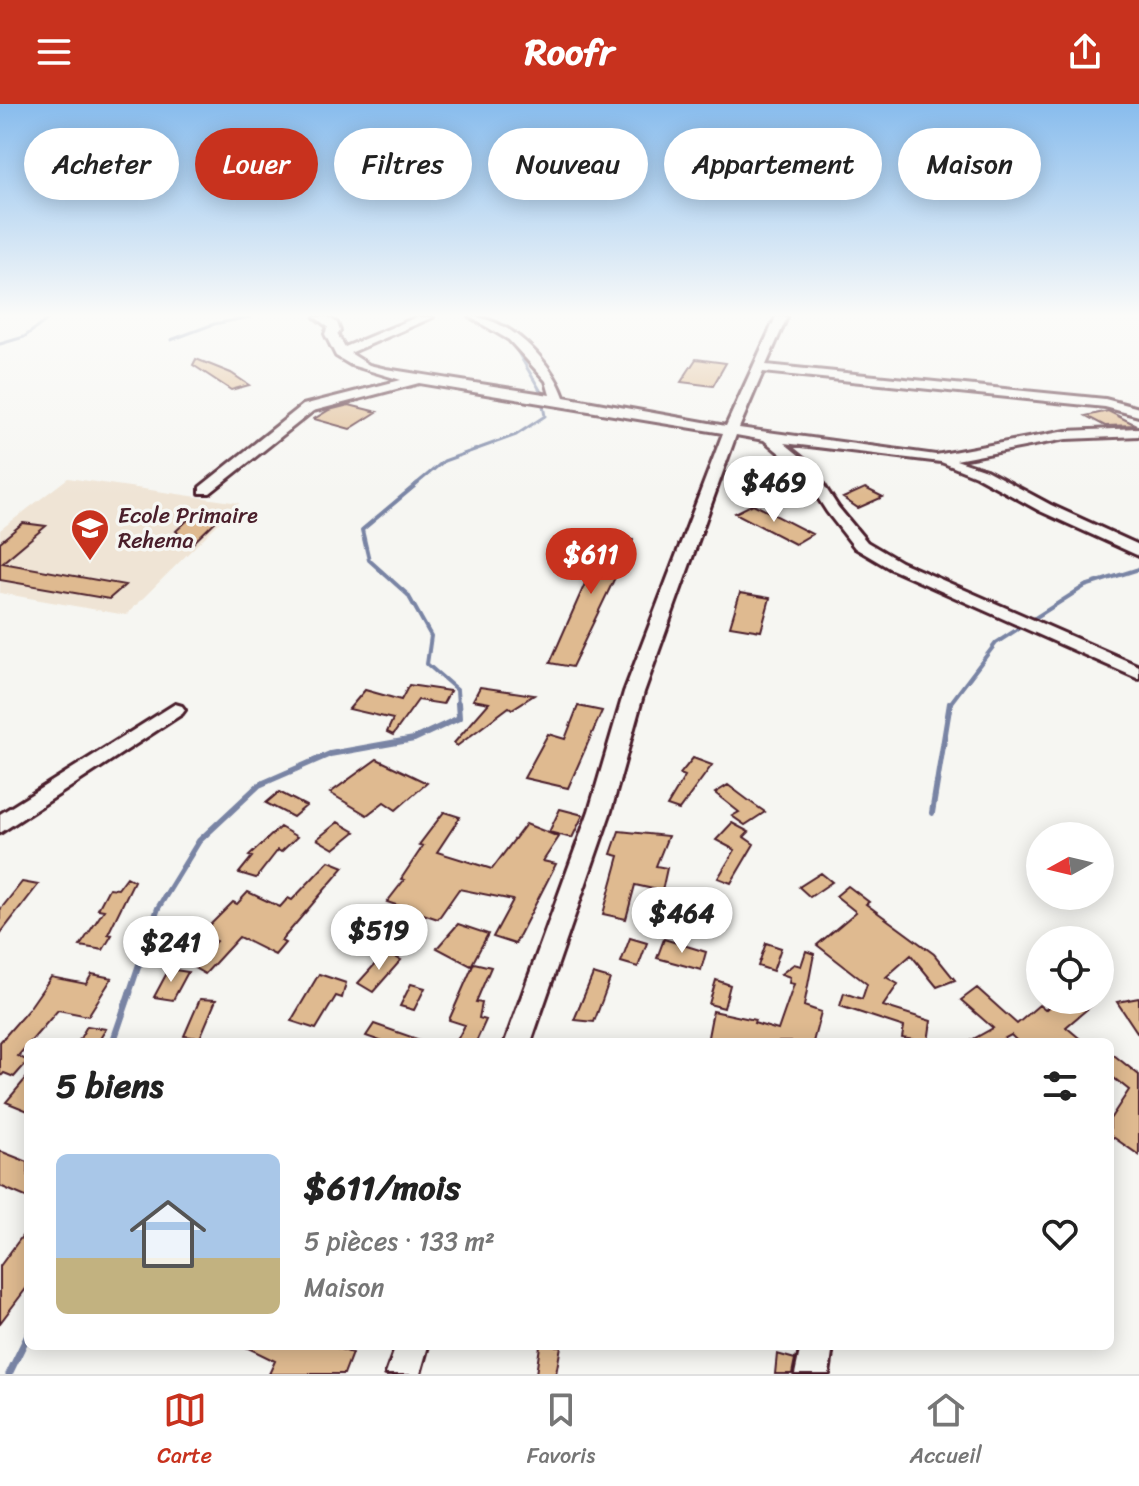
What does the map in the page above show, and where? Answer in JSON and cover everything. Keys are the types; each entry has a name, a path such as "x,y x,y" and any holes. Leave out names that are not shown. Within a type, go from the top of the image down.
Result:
{"street":[{"path":"406,376 768,437 936,459 976,470 1031,501 1116,537 1139,551"},
{"path":"549,376 558,400"},
{"path":"519,1038 600,811 634,692 731,430 755,376"},
{"path":"841,376 1105,403 1139,412"},
{"path":"205,490 308,408 329,400 419,379"},
{"path":"936,459 1066,435 1139,432"},
{"path":"768,437 805,467 832,509 861,545 895,565 1139,673"},
{"path":"0,825 175,710"},
{"path":"403,1374 411,1350"},
{"path":"812,1374 816,1350"}],"shaded area":[{"name":"Ecole Primaire Rehema","path":"68,478 239,503 126,615 0,593 0,530"}],"building":[{"path":"210,376 236,376 249,385 231,390"},
{"path":"685,376 719,376 713,386 681,382"},
{"path":"349,405 377,412 350,429 314,419 329,410"},
{"path":"1108,411 1136,425 1105,426 1086,416"},
{"path":"865,488 883,497 858,508 843,498"},
{"path":"753,504 812,534 795,544 735,513"},
{"path":"194,514 219,518 191,545 176,531"},
{"path":"23,523 46,526 2,563 125,585 109,599 0,580 0,542"},
{"path":"594,534 633,540 572,667 550,663 598,554 585,552"},
{"path":"740,593 770,598 761,631 730,626"},
{"path":"409,685 450,691 443,704 418,700 393,735 387,732 393,719 349,709 365,690 401,700"},
{"path":"480,687 534,695 512,709 509,707 457,746 454,743 489,703 473,700"},
{"path":"578,706 602,711 568,788 524,778 548,734 565,739"},
{"path":"693,758 712,765 679,810 667,806 685,776 680,774"},
{"path":"377,759 427,783 396,810 384,802 367,815 330,793"},
{"path":"728,785 765,812 745,825 732,816 739,812 715,793"},
{"path":"279,792 306,806 293,817 266,803"},
{"path":"560,809 583,815 572,838 549,832"},
{"path":"444,812 460,817 437,852 492,869 526,824 559,837 543,861 556,864 515,944 493,937 513,900 459,889 438,919 387,902 404,880 401,879 423,846 419,845"},
{"path":"338,822 355,832 334,849 317,839"},
{"path":"732,823 749,832 744,837 754,844 731,883 718,878 735,850 716,840"},
{"path":"280,827 297,837 281,852 278,850 256,878 239,873 252,857 249,856"},
{"path":"619,831 668,836 656,866 667,868 662,891 635,885 626,919 603,914 619,856 611,854"},
{"path":"329,861 344,867 281,941 285,943 275,955 239,937 205,974 191,966 216,941 201,934 233,902 237,904 248,892 280,907 288,898 292,900"},
{"path":"821,873 832,882 810,897 799,887"},
{"path":"127,877 134,881 103,950 80,946 104,910 98,909 109,888 118,889"},
{"path":"22,882 38,885 0,934 0,910"},
{"path":"848,886 869,902 866,904 934,954 955,980 937,987 911,955 886,977 898,984 883,1006 931,1021 929,1038 902,1038 904,1027 840,1006 844,993 862,999 867,984 817,945 856,912 836,896"},
{"path":"458,924 488,934 471,966 437,948"},
{"path":"630,938 647,943 638,967 621,962"},
{"path":"664,939 706,952 701,970 657,958"},
{"path":"766,943 781,948 773,971 758,966"},
{"path":"806,951 814,954 804,1006 821,1012 814,1038 708,1038 713,1011 755,1020 754,1023 778,1030 794,984 789,983 790,977 781,974 794,964 801,966"},
{"path":"386,952 401,960 373,992 358,983"},
{"path":"474,963 491,967 476,1002 482,1003 479,1018 486,1020 478,1038 458,1038 465,1025 449,1020"},
{"path":"169,969 188,972 173,1000 154,997"},
{"path":"92,974 112,978 88,1016 58,1010 34,1038 24,1038 24,1049 18,1056 24,1059 24,1066 14,1077 4,1073 0,1077 0,1042 51,977 86,984"},
{"path":"319,974 346,983 342,998 336,996 316,1029 291,1021"},
{"path":"593,974 610,979 594,1022 574,1020"},
{"path":"716,980 730,985 724,1008 709,1004"},
{"path":"411,984 425,988 414,1010 400,1006"},
{"path":"977,988 1017,1024 1029,1014 1081,1014 1066,1027 1079,1038 1014,1038 1011,1035 1005,1038 975,1038 993,1028 961,1000"},
{"path":"1139,998 1139,1035 1117,1002"},
{"path":"200,999 216,1000 200,1038 184,1036"},
{"path":"374,1024 414,1038 372,1038 366,1036"},
{"path":"87,1026 106,1029 100,1038 80,1038"},
{"path":"1114,1055 1139,1075 1139,1155 1114,1138 1114,1113 1129,1090 1114,1078"},
{"path":"24,1081 24,1109 6,1102"},
{"path":"0,1151 24,1160 24,1196 0,1186"},
{"path":"24,1233 24,1291 0,1323 0,1266"},
{"path":"252,1350 343,1350 352,1353 344,1374 269,1374 275,1361"},
{"path":"539,1350 560,1350 556,1374 536,1374"},
{"path":"777,1354 795,1359 792,1374 775,1374"}],"waterway":[{"path":"415,485 444,461 516,435 545,416 540,390 532,376"},
{"path":"418,483 362,530 369,560 408,595 431,636 427,664 457,690 458,705"},
{"path":"950,704 996,643 1085,586 1139,569"},
{"path":"129,994 158,908 199,841 259,785 330,754 414,739 459,718 458,703"},
{"path":"932,813 950,704"},
{"path":"114,1038 130,992"},
{"path":"9,1374 24,1343"}],"place":[{"name":"Ecole Primaire Rehema","path":"90,562"}]}
